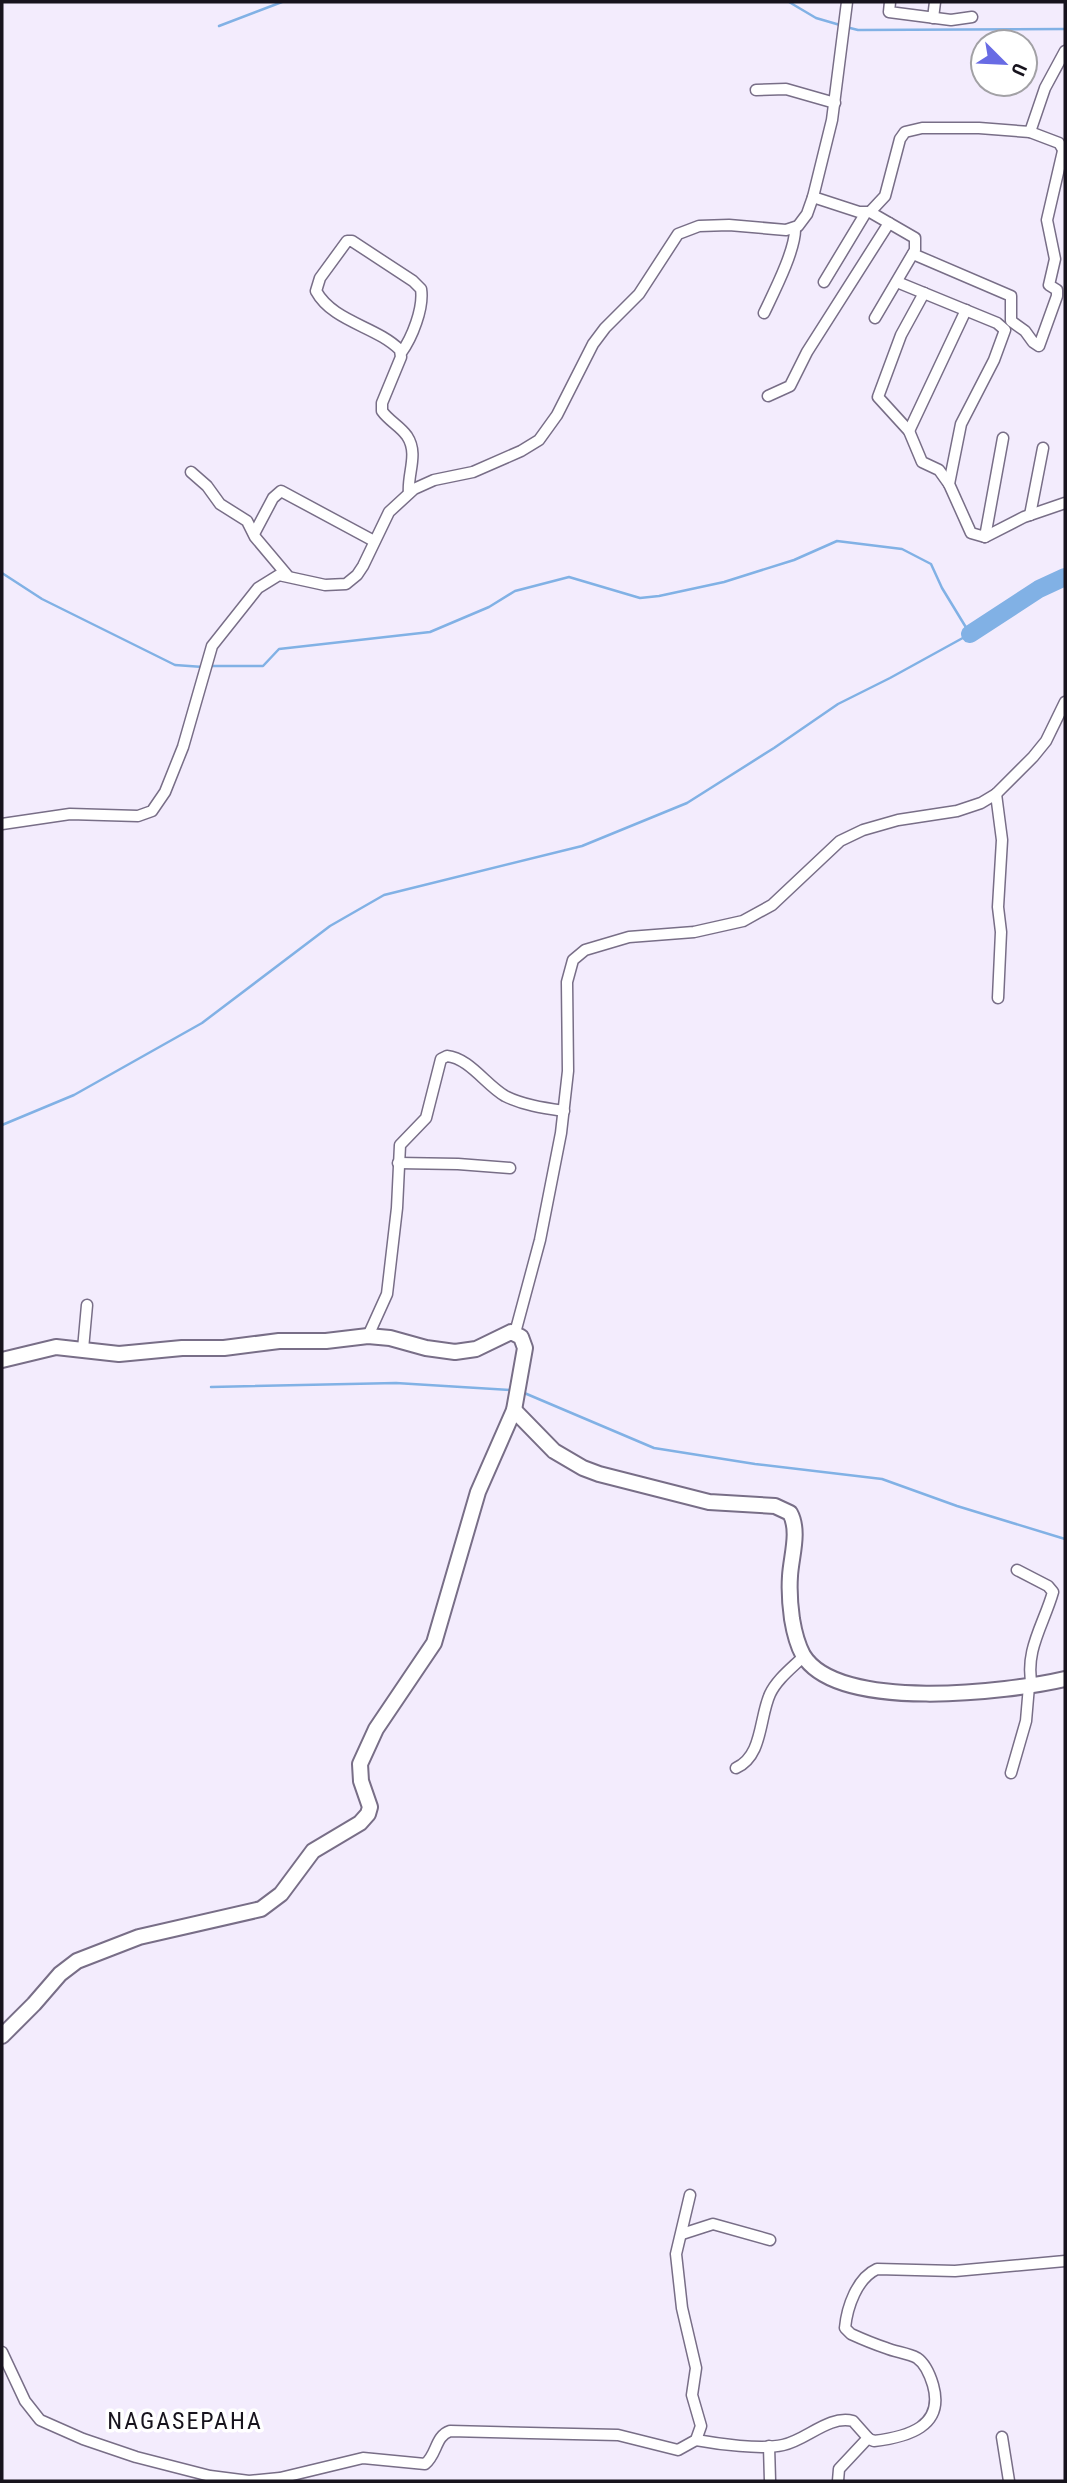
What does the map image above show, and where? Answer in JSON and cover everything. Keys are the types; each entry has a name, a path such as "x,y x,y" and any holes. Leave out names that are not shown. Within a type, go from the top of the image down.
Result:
{"street":[{"path":"2,824 70,814 138,816 152,811 169,784 189,728 210,652 216,640 258,588 273,577 286,575 324,585 346,584 363,566 389,512 408,493 434,480 472,472 539,440 557,415 593,344 639,294 678,234 699,226 729,225 786,230 794,228 807,214 813,197 835,103 847,2"},
{"path":"890,2 889,12 951,20 972,17"},
{"path":"933,18 935,2"},
{"path":"1030,132 1045,88 1065,51"},
{"path":"756,90 786,89 835,103"},
{"path":"824,282 867,213 885,196 900,139 905,132 922,128 979,128 1030,132 1059,144 1064,152 1060,158 1047,220 1055,258 1049,285 1057,290 1057,296 1039,346 1011,321 1010,296 913,254"},
{"path":"813,197 867,213 915,238 913,254 875,318"},
{"path":"768,396 790,386 807,352 889,223"},
{"path":"764,313 794,238 794,228"},
{"path":"401,353 397,346 336,312 316,291 320,278 347,241 352,240 374,254 421,289 421,301 414,326 382,403 382,411 410,441 413,452 408,493"},
{"path":"897,282 997,323 1005,330 994,360 961,424 949,484"},
{"path":"924,293 901,335 878,397 909,431 922,462 939,470 949,484 971,533 985,537 1030,515 1065,503"},
{"path":"909,431 966,310"},
{"path":"985,537 1003,438"},
{"path":"1030,515 1043,449"},
{"path":"191,472 207,486 219,503 247,521 286,575"},
{"path":"254,534 273,498 281,491 374,541"},
{"path":"515,1333 543,1229 564,1111 568,1071 569,970 579,953 629,937 694,932 743,921 772,905 840,841 852,835 879,824 957,811 981,803 996,794 1046,741 1065,702"},
{"path":"996,794 1002,840 998,907 1001,932 998,998"},
{"path":"368,1336 387,1294 397,1215 401,1145 429,1111 443,1057 457,1058 505,1096 530,1105 564,1111"},
{"path":"398,1163 510,1168"},
{"path":"83,1349 87,1305"},
{"path":"2,1360 46,1348 68,1347 127,1354 165,1349 250,1346 289,1340 326,1341 368,1336 455,1352 476,1349 503,1334 515,1333 525,1343 517,1397 475,1502 434,1643 381,1720 364,1753 359,1773 369,1801 368,1814 360,1823 313,1851 272,1902 261,1909 139,1937 76,1961 60,1974 2,2036"},
{"path":"517,1397 554,1451 583,1468 709,1502 775,1506 790,1513 795,1526 790,1599 797,1638 804,1656 819,1669 842,1681 858,1688 876,1690 968,1693 1065,1679"},
{"path":"1011,1773 1026,1721 1032,1647 1053,1592 1048,1586 1017,1570"},
{"path":"736,1768 743,1765 752,1754 767,1701 775,1685 804,1656"},
{"path":"690,2195 676,2249 676,2262 682,2308 696,2368 692,2395 701,2426 696,2440"},
{"path":"682,2234 713,2224 770,2240"},
{"path":"2,2352 24,2401 45,2423 136,2457 228,2479 280,2478 363,2458 425,2464 431,2458 441,2437 450,2431 618,2435 678,2450 696,2440 769,2446 789,2443 841,2419 856,2422 868,2438 874,2441 923,2427 932,2418 936,2397 929,2373 916,2358 858,2337 845,2328 850,2306 867,2274 877,2269 955,2271 1065,2261"},
{"path":"1002,2437 1009,2481"},
{"path":"838,2481 839,2469 868,2438"},
{"path":"769,2446 770,2481"}],"waterway":[{"path":"219,26 282,2"},
{"path":"789,2 816,18 840,25"},
{"path":"846,27 858,30 1065,29"},
{"path":"2,1125 74,1095 202,1023 330,926 384,895 582,846 687,803 838,704 970,634 931,564 902,549 837,541 794,560 724,582 659,596 640,598 569,577 515,591 489,607 430,632 279,649 263,666 209,666"},
{"path":"2,573 42,599 175,665 203,667"},
{"path":"970,634 1039,589 1065,577"},
{"path":"211,1387 396,1383 512,1390"},
{"path":"522,1392 654,1448 755,1464 882,1479 957,1506 1065,1539"}],"district":[{"name":"NAGASEPAHA","path":"185,2421"}]}
